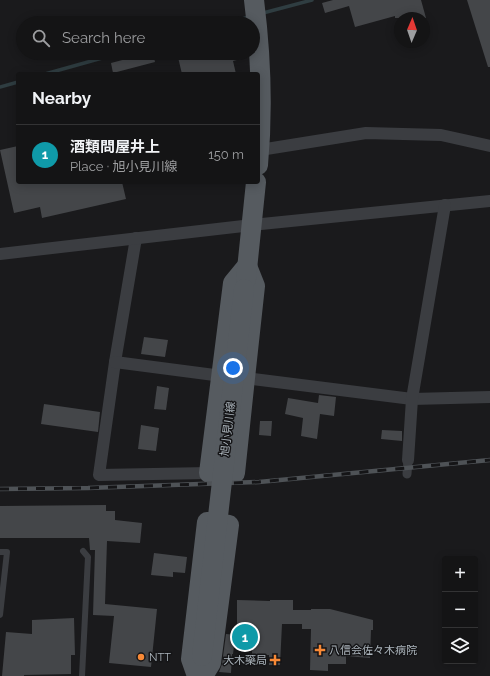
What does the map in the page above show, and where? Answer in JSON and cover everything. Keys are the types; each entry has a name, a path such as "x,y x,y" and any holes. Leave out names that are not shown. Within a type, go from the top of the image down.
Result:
{"main road":[{"path":"259,60 261,81 260,139"},
{"name":"旭小見川線","path":"200,676 256,184"},
{"path":"247,266 255,286 235,473 209,473 222,376 233,283 247,266"},
{"path":"197,676 191,659 207,522 229,525 211,663 203,676"}],"street":[{"path":"260,157 366,133 441,135 490,146"},
{"path":"0,254 252,225 490,201"},
{"path":"407,474 412,399 445,205"},
{"path":"136,238 115,362 99,475 209,473"},
{"path":"115,362 222,376"},
{"path":"244,378 412,399 490,396"}],"lane":[{"path":"82,676 88,556 83,551"},
{"path":"0,552 7,552 0,615"}],"building":[{"path":"333,0 421,0 424,12 394,12 394,16 355,27 349,6 325,13 322,3"},
{"path":"467,0 490,0 490,67 488,67"},
{"path":"122,60 155,60 155,62 117,72 113,72 111,63"},
{"path":"179,60 237,60 233,61 236,72 182,72"},
{"path":"16,146 16,184 122,184 126,199 42,218 40,207 14,213 0,150"},
{"path":"144,337 168,340 165,357 141,354"},
{"path":"157,386 169,388 166,410 154,409"},
{"path":"319,395 336,397 334,416 320,414 317,439 301,436 303,418 285,414 288,398 318,403"},
{"path":"44,404 100,412 98,432 41,424"},
{"path":"260,421 272,421 271,436 259,435"},
{"path":"141,425 159,428 156,451 138,449"},
{"path":"382,430 402,431 402,441 381,439"},
{"path":"106,505 106,511 115,511 115,520 142,523 140,543 107,541 105,604 157,609 151,667 109,663 114,616 93,615 95,550 90,550 89,538 0,538 0,506"},
{"path":"154,553 187,557 185,573 173,572 173,577 151,575"},
{"path":"237,600 293,600 293,610 330,609 373,620 373,630 371,630 370,658 346,656 346,664 328,664 328,671 310,670 311,629 302,629 302,624 282,624 280,665 269,665 269,655 252,655 252,647 234,646 231,673 219,672 222,664 226,634 237,635"},
{"path":"74,618 75,655 71,655 71,674 2,676 6,632 32,634 32,620"}],"waterway":[{"path":"263,13 312,0"},
{"path":"52,72 95,60"},
{"path":"0,87 16,83"}],"railway":[{"path":"0,489 88,488 259,482 490,460"}],"place":[{"name":"酒類問屋井上","path":"245,637"},
{"name":"八信会佐々木病院","path":"320,650"},
{"name":"NTT","path":"141,657"},
{"name":"大木藥局","path":"275,660"}]}
